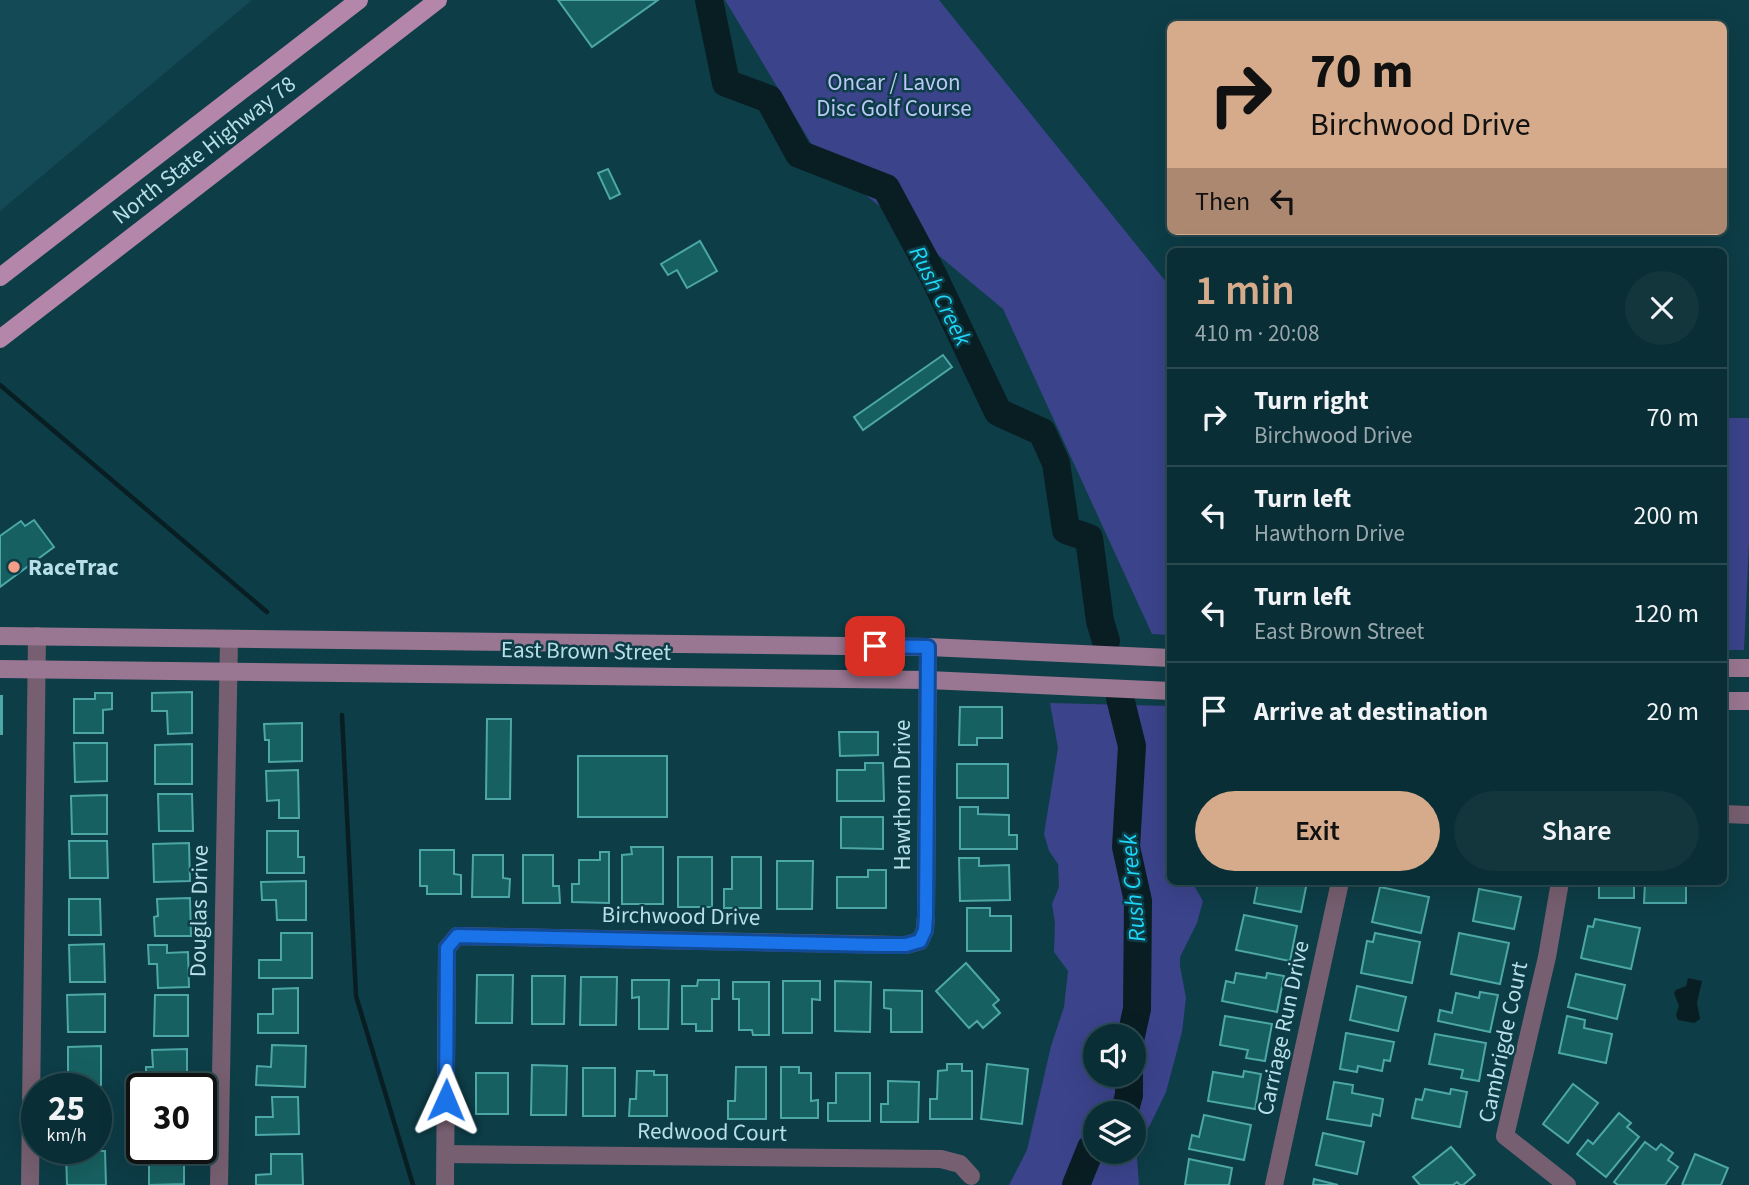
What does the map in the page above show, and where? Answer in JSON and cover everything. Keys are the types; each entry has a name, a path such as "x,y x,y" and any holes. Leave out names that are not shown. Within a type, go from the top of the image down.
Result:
{"main road":[{"name":"North State Highway 78","path":"0,277 359,0"},
{"name":"North State Highway 78","path":"0,339 438,0"},
{"name":"East Brown Street","path":"0,636 928,647 1167,658"},
{"path":"692,644 692,677"},
{"path":"1727,668 1749,668"},
{"name":"East Brown Street","path":"0,669 928,680 1167,691"},
{"path":"1727,701 1749,701"}],"street":[{"path":"30,1185 37,636"},
{"name":"Douglas Drive","path":"219,1185 229,639"},
{"name":"Hawthorn Drive","path":"920,941 925,930 926,916 928,647"},
{"path":"1727,814 1749,815"},
{"name":"Carriage Run Drive","path":"1274,1185 1339,885"},
{"name":"Cambrigde Court","path":"1559,885 1546,957 1505,1136 1567,1185"},
{"name":"Birchwood Drive","path":"446,1154 447,948 457,936 888,945 906,945 920,941"},
{"path":"445,1185 446,1154"},
{"name":"Redwood Court","path":"446,1154 941,1159 960,1164 971,1176"}],"shaded area":[{"path":"0,0 252,0 0,211"},
{"path":"1688,978 1702,981 1697,1003 1700,1019 1694,1023 1678,1020 1676,1015 1679,1006 1674,993 1686,986"}],"green space":[{"name":"Oncar / Lavon Disc Golf Course","path":"725,0 939,0 1167,283 1167,635 1152,634 1003,309 818,155"},
{"path":"1727,418 1749,418 1749,543 1744,650 1727,650"},
{"path":"1050,703 1167,706 1167,885 1194,885 1203,901 1197,923 1180,957 1186,998 1182,1032 1166,1092 1146,1131 1146,1101 1083,1101 1083,1164 1137,1164 1139,1185 1009,1185 1027,1150 1051,1046 1064,1007 1068,971 1054,952 1055,923 1052,904 1059,887 1058,864 1049,851 1044,834 1058,748"}],"building":[{"path":"558,0 658,0 592,47"},
{"path":"608,169 620,194 610,199 598,173"},
{"path":"700,241 717,271 687,288 677,270 668,275 661,264"},
{"path":"943,355 952,367 863,430 854,417"},
{"name":"RaceTrac","path":"34,520 54,547 0,587 0,536 21,521 25,526"},
{"path":"192,692 192,733 168,734 167,711 152,711 152,693"},
{"path":"95,693 112,693 112,709 103,710 103,733 74,733 74,699 95,699"},
{"path":"2,696 2,734 0,734"},
{"path":"960,707 1002,707 1002,738 977,738 977,745 959,745"},
{"path":"487,719 511,719 510,799 486,799"},
{"path":"302,723 302,761 269,762 269,740 265,740 264,724"},
{"path":"839,732 878,732 878,755 840,756"},
{"path":"74,743 107,743 107,781 75,782"},
{"path":"192,744 192,784 155,784 155,745"},
{"path":"578,756 667,756 667,817 578,817"},
{"path":"865,763 883,763 884,801 837,801 837,770 865,770"},
{"path":"957,764 1008,764 1008,798 957,798"},
{"path":"298,770 299,818 279,818 279,800 267,801 266,771"},
{"path":"158,794 192,794 193,831 159,831"},
{"path":"107,795 107,834 72,834 71,796"},
{"path":"960,807 978,807 978,814 1009,815 1009,835 1017,835 1017,849 960,849"},
{"path":"841,817 883,817 883,849 841,848"},
{"path":"267,831 298,831 298,857 304,857 304,873 267,873"},
{"path":"69,841 107,841 108,878 70,878"},
{"path":"189,843 190,881 154,882 153,844"},
{"path":"631,847 663,847 663,904 622,904 622,855 632,854"},
{"path":"420,850 454,850 454,874 461,875 461,894 427,894 427,886 420,886"},
{"path":"600,852 609,852 609,903 572,902 572,884 579,884 579,860 600,860"},
{"path":"473,855 503,855 503,878 510,879 509,897 472,897"},
{"path":"523,855 553,855 553,886 559,886 560,903 523,903"},
{"path":"678,857 712,857 712,907 678,907"},
{"path":"732,857 761,857 761,908 724,908 724,889 732,889"},
{"path":"959,858 979,858 979,866 1009,865 1010,900 960,901"},
{"path":"777,861 813,861 812,909 777,909"},
{"path":"868,870 886,870 886,908 837,908 837,877 868,877"},
{"path":"306,881 306,920 277,920 276,900 262,900 261,882"},
{"path":"1257,885 1306,885 1301,912 1254,903"},
{"path":"1599,885 1634,885 1634,898 1599,898"},
{"path":"1645,885 1686,885 1686,903 1644,903"},
{"path":"1380,887 1429,897 1421,933 1372,922"},
{"path":"1479,889 1521,897 1514,929 1473,921"},
{"path":"190,898 191,936 155,936 157,899"},
{"path":"69,899 100,899 101,935 69,935"},
{"path":"967,908 990,908 990,916 1011,916 1011,951 967,951"},
{"path":"1244,915 1297,926 1290,961 1236,950"},
{"path":"1595,919 1640,928 1631,969 1581,958 1588,926 1593,927"},
{"path":"281,933 312,933 312,978 259,978 259,960 281,960"},
{"path":"1375,933 1420,942 1412,983 1361,973 1367,941 1373,942"},
{"path":"1459,933 1509,943 1500,984 1451,974"},
{"path":"104,944 105,982 70,982 69,945"},
{"path":"148,945 167,945 167,953 188,952 189,987 158,988 157,964 149,964"},
{"path":"966,963 999,1000 993,1005 1000,1013 983,1028 977,1021 969,1028 936,991"},
{"path":"1236,973 1266,978 1267,973 1284,976 1277,1012 1222,1001 1226,981 1234,983"},
{"path":"1576,974 1625,985 1617,1019 1568,1007"},
{"path":"477,975 513,975 512,1023 476,1023"},
{"path":"532,976 565,976 564,1024 532,1024"},
{"path":"581,977 617,977 616,1025 580,1025"},
{"path":"632,980 669,980 668,1029 639,1029 639,997 632,998"},
{"path":"698,980 719,980 719,999 712,999 712,1031 696,1031 696,1024 682,1024 682,986 697,986"},
{"path":"783,981 820,981 820,1000 812,999 812,1033 783,1033"},
{"path":"835,981 871,982 870,1032 835,1031"},
{"path":"733,982 769,982 769,1035 753,1035 752,1030 739,1030 739,999 733,999"},
{"path":"1357,986 1406,997 1398,1031 1350,1020"},
{"path":"298,988 298,1033 258,1033 258,1014 273,1014 273,989"},
{"path":"884,990 922,991 922,1032 891,1032 891,1009 884,1008"},
{"path":"1480,992 1498,995 1490,1032 1438,1021 1440,1010 1452,1013 1456,993 1479,998"},
{"path":"105,994 105,1032 68,1032 67,995"},
{"path":"155,995 188,995 188,1036 154,1036"},
{"path":"1225,1016 1272,1024 1265,1061 1246,1058 1248,1050 1220,1045"},
{"path":"1567,1016 1585,1020 1584,1028 1612,1034 1606,1063 1559,1053"},
{"path":"1346,1033 1394,1042 1390,1061 1384,1060 1382,1071 1358,1066 1357,1072 1340,1069"},
{"path":"1435,1034 1486,1043 1479,1081 1461,1078 1463,1070 1429,1064"},
{"path":"272,1045 306,1046 305,1087 256,1085 257,1066 271,1067"},
{"path":"101,1046 101,1073 68,1073 68,1047"},
{"path":"187,1049 187,1073 146,1073 146,1067 153,1067 152,1050"},
{"path":"947,1064 962,1064 962,1071 972,1071 972,1119 930,1119 930,1099 937,1099 938,1071 947,1070"},
{"path":"987,1064 1028,1069 1022,1124 981,1119"},
{"path":"532,1065 567,1066 566,1115 531,1115"},
{"path":"736,1067 766,1067 766,1119 728,1119 728,1101 735,1101"},
{"path":"781,1067 799,1067 799,1073 811,1073 811,1101 818,1100 818,1118 781,1118"},
{"path":"583,1068 615,1068 615,1116 583,1116"},
{"path":"637,1071 654,1071 654,1075 667,1075 667,1116 629,1116 630,1099 636,1099"},
{"path":"1244,1071 1261,1074 1255,1109 1208,1101 1213,1072 1243,1077"},
{"path":"476,1073 508,1073 508,1114 476,1114"},
{"path":"836,1073 870,1073 870,1121 828,1121 828,1103 836,1103"},
{"path":"888,1081 919,1082 918,1122 881,1122 881,1104 888,1104"},
{"path":"1334,1082 1353,1085 1352,1093 1383,1099 1380,1116 1373,1114 1371,1126 1327,1119"},
{"path":"1573,1084 1598,1103 1568,1143 1543,1124"},
{"path":"1425,1089 1450,1094 1451,1089 1467,1092 1460,1127 1412,1118 1416,1099 1422,1100"},
{"path":"272,1097 298,1097 299,1134 256,1135 256,1117 273,1117"},
{"path":"1619,1113 1631,1123 1627,1127 1639,1137 1606,1177 1577,1154 1588,1140 1593,1144"},
{"path":"1204,1115 1251,1125 1244,1160 1189,1149 1192,1135 1199,1137"},
{"path":"1323,1133 1364,1142 1357,1174 1316,1165"},
{"path":"1645,1142 1656,1150 1661,1144 1673,1153 1668,1160 1678,1167 1665,1185 1618,1185 1614,1182"},
{"path":"1451,1147 1475,1175 1463,1185 1457,1182 1453,1185 1420,1185 1413,1177"},
{"path":"271,1154 302,1154 303,1185 256,1185 256,1175 271,1174"},
{"path":"1695,1154 1728,1168 1721,1185 1682,1185"},
{"path":"1189,1159 1232,1168 1229,1185 1185,1185"},
{"path":"66,1164 105,1164 106,1185 67,1185"},
{"path":"149,1164 184,1164 184,1184 149,1185"},
{"path":"1314,1179 1338,1185 1313,1185"}],"waterway":[{"name":"Rush Creek","path":"709,0 726,83 769,99 799,154 886,188 933,275 998,412 1042,432 1056,463 1066,530 1089,538 1100,621 1106,641"},
{"path":"0,385 267,612"},
{"name":"Rush Creek","path":"1120,698 1132,746 1126,847 1138,901 1137,1009 1134,1024"},
{"path":"342,715 356,996 413,1185"},
{"name":"Rush Creek","path":"1127,1101 1129,1087"},
{"name":"Rush Creek","path":"1076,1185 1085,1164"}],"place":[{"name":"RaceTrac","path":"14,567"}],"route":[{"path":"446,1100 447,948 457,936 879,945 906,945 920,941 925,930 926,916 928,647 875,646"}]}
